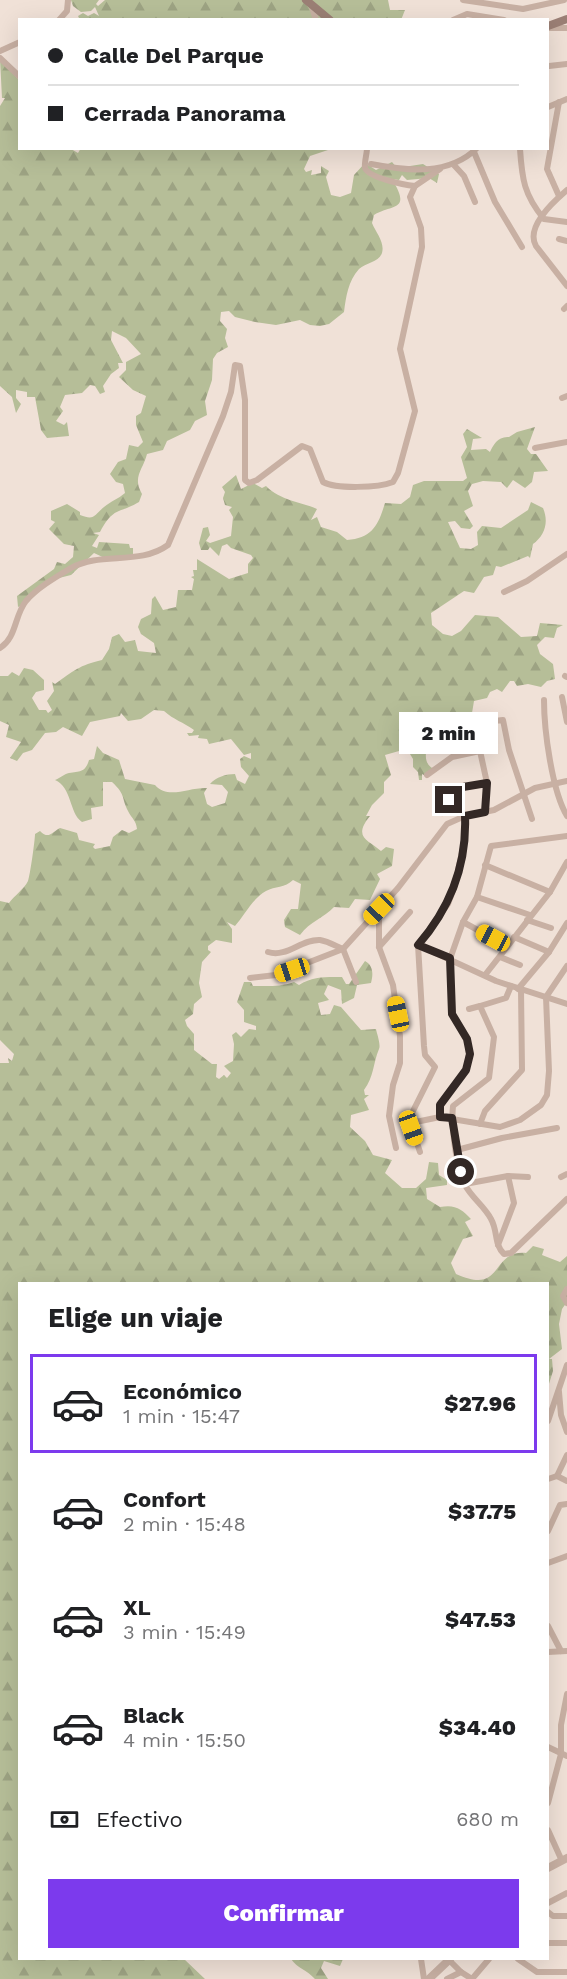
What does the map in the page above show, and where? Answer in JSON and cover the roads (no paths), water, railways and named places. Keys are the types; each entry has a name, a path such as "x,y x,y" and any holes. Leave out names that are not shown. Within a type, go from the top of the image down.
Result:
{"main road":[{"path":"309,3 328,18"},
{"path":"549,27 567,19"}],"street":[{"path":"61,18 67,11 68,0"},
{"path":"463,0 523,9 564,0"},
{"path":"309,3 315,18"},
{"path":"455,18 460,14 477,14 495,18"},
{"path":"549,27 567,28"},
{"path":"0,51 18,43"},
{"path":"0,58 18,76"},
{"path":"549,66 567,64"},
{"path":"549,107 567,99"},
{"path":"559,102 547,169 560,196"},
{"path":"368,150 365,166 368,172 396,183 415,186"},
{"path":"0,648 11,638 27,600 71,568 96,559 149,555 168,545 223,416 231,392 235,365 240,366 245,400 245,480 249,483 257,480 302,446 310,449 322,482 331,487 381,486 393,482 398,473 415,411 400,349 423,247 420,228 410,197 415,186 440,169 476,150 495,202 522,247"},
{"path":"520,150 524,188 542,217 567,222"},
{"path":"371,164 401,169 440,169"},
{"path":"453,164 464,176 475,202"},
{"path":"567,190 542,217 533,238 536,246 567,286"},
{"path":"560,239 567,241"},
{"path":"535,448 567,442"},
{"path":"504,592 527,581 567,554"},
{"path":"562,697 567,722"},
{"path":"544,700 544,716 555,784 559,802 567,816"},
{"path":"485,722 503,720 509,750 532,819"},
{"path":"427,775 452,757 480,751 487,783 485,812"},
{"path":"250,978 276,975 343,949 379,909 442,828 465,816 494,810 524,793 567,781"},
{"path":"442,813 457,788 487,783"},
{"path":"420,1152 410,1112 428,1085 435,1067 425,1054 423,1046 418,945 448,904 454,888 465,839 465,816"},
{"path":"440,1117 440,1105 466,1070 470,1054 467,1039 452,1014 450,958 463,922 477,897 491,846 567,836"},
{"path":"485,975 550,892 567,862"},
{"path":"485,865 550,892"},
{"path":"477,897 551,928"},
{"path":"379,909 379,946 393,985 400,1036 400,1063 393,1085 390,1116 396,1148"},
{"path":"379,946 410,912"},
{"path":"463,922 507,946"},
{"path":"480,1124 485,1111 522,1070 520,989 549,952 567,923"},
{"path":"514,937 549,952"},
{"path":"268,952 277,955 309,941 321,940 343,949 356,982"},
{"path":"418,945 511,986 567,1004"},
{"path":"500,957 520,965"},
{"path":"411,1123 440,1117 500,1127 520,1120 541,1105 547,1095 549,1071 546,998 567,966"},
{"path":"469,1009 506,998 511,986"},
{"path":"480,1006 494,1037 490,1072 485,1083 458,1099 453,1106 452,1118 465,1184 491,1219 497,1246 504,1254 511,1253 567,1199"},
{"path":"457,1150 502,1138 558,1128"},
{"path":"465,1184 508,1176 528,1177"},
{"path":"497,1246 514,1203 508,1176"},
{"path":"567,1289 563,1296 567,1303"},
{"path":"549,1418 567,1365"},
{"path":"561,1379 559,1405 567,1431"},
{"path":"556,1476 567,1455"},
{"path":"549,1479 556,1476 567,1480"},
{"path":"549,1529 560,1505 567,1504"},
{"path":"549,1563 567,1557"},
{"path":"549,1628 564,1651 549,1652"},
{"path":"549,1800 563,1754 561,1725 567,1694"},
{"path":"549,1747 563,1754"},
{"path":"549,1832 564,1860 549,1868"},
{"path":"549,1902 567,1893"},
{"path":"549,1913 553,1916 567,1916"},
{"path":"549,1943 567,1943"},
{"path":"421,1960 424,1979"},
{"path":"429,1979 449,1960 472,1979 488,1960"},
{"path":"519,1960 537,1972 567,1972"},
{"path":"447,1979 461,1972"}]}
